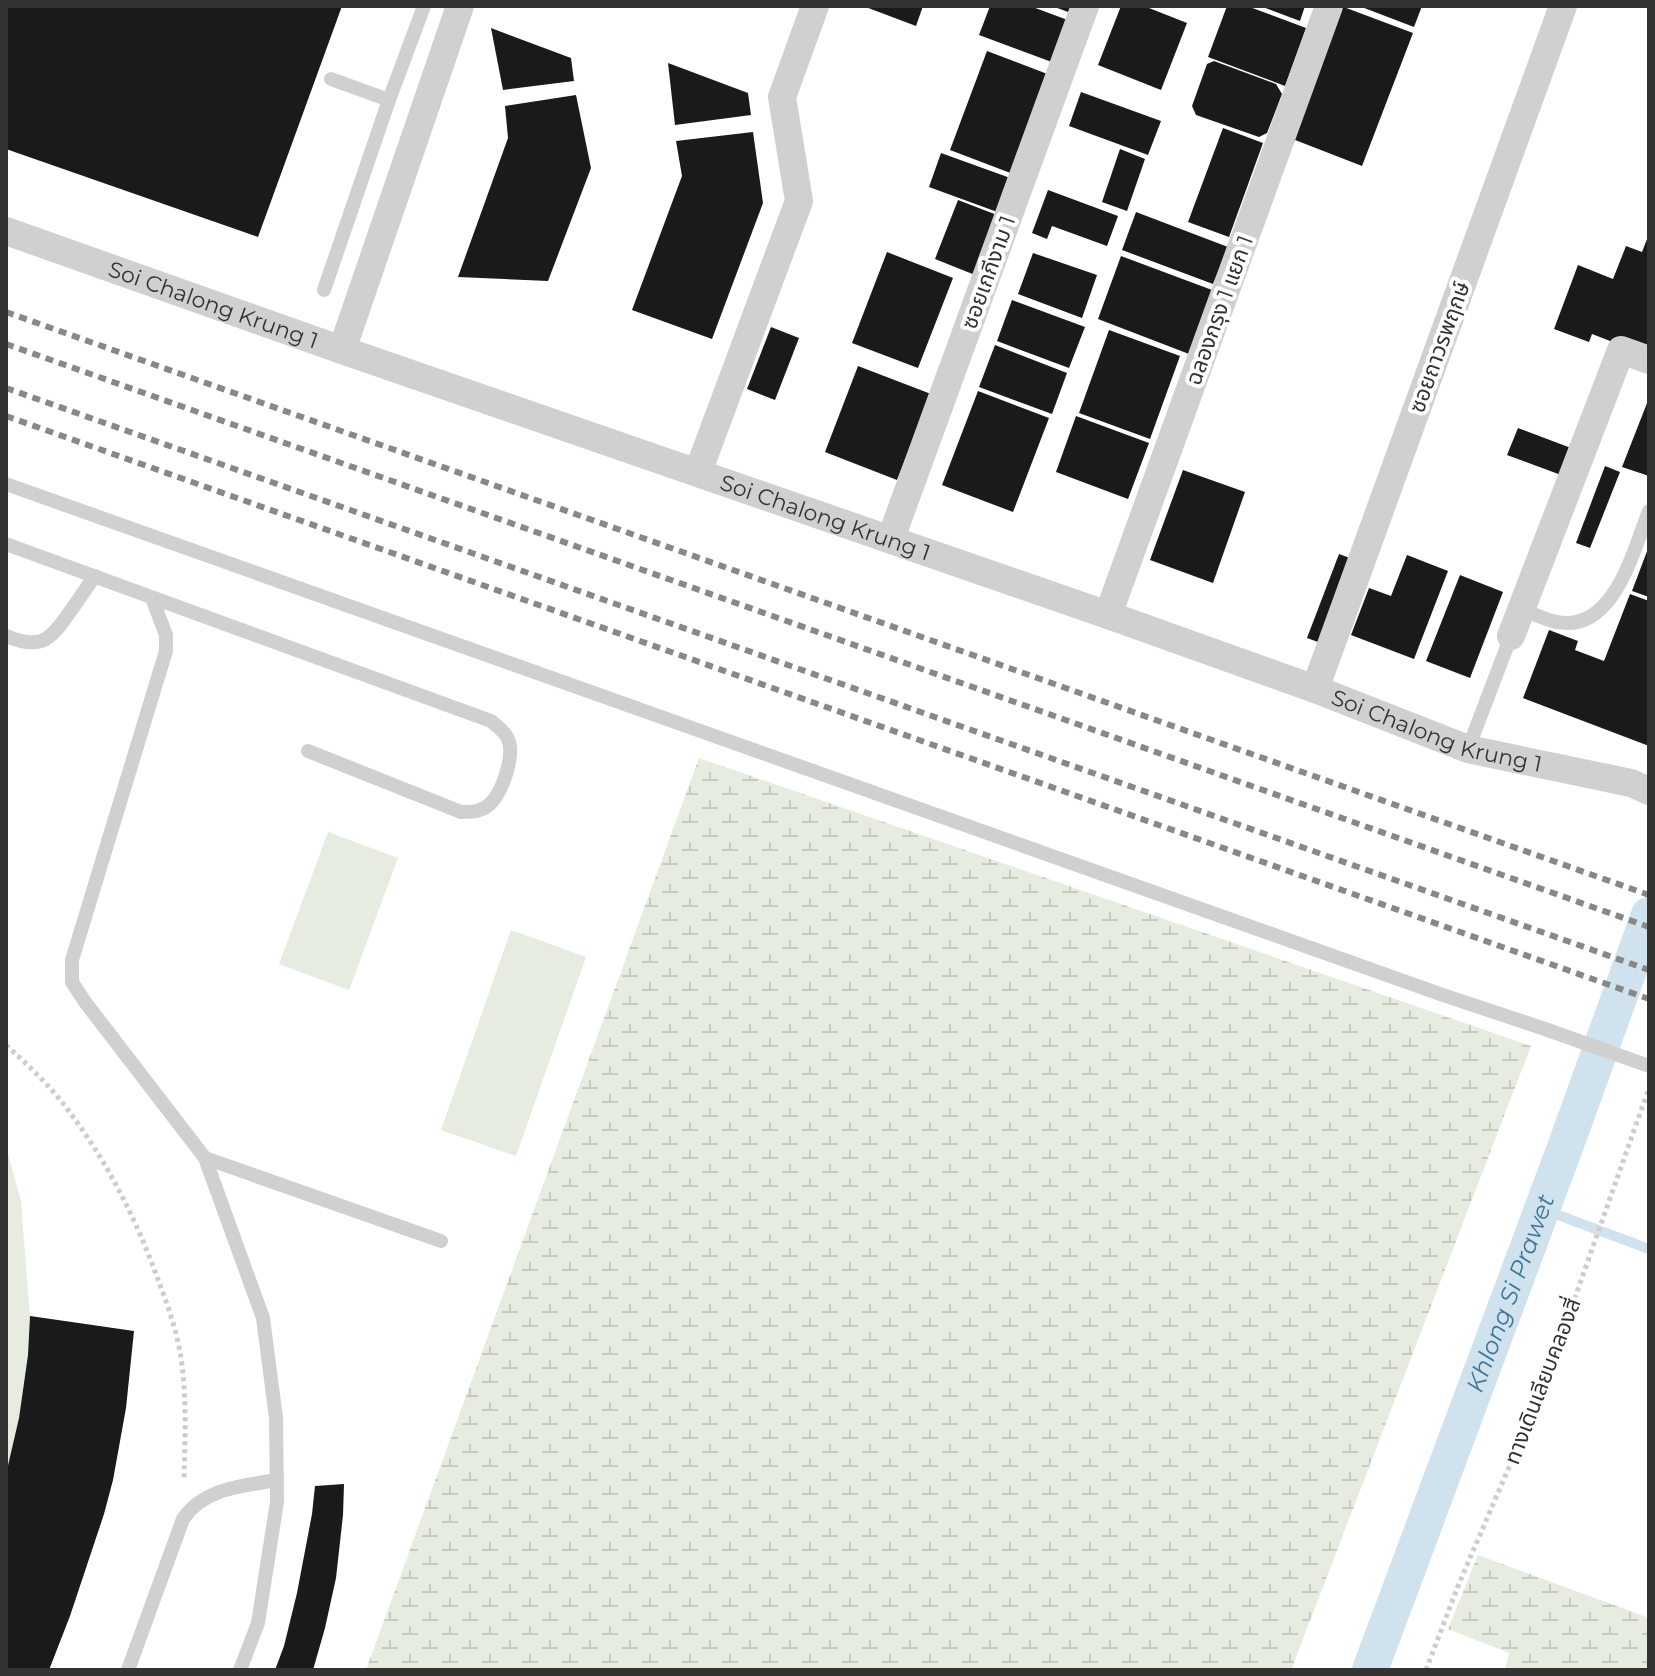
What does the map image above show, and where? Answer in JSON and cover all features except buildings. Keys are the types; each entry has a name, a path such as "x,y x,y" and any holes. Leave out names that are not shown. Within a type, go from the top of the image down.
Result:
{"street":[{"path":"342,350 460,6"},
{"path":"698,472 799,201 782,97 815,6"},
{"name":"ซอยเกกีงาม 1","path":"891,538 1085,6"},
{"name":"ฉลองกรุง 1 แยก 1","path":"1108,615 1329,6"},
{"name":"ซอยถาวรพฤกษ์","path":"1315,689 1563,6"},
{"name":"Soi Chalong Krung 1","path":"6,231 891,538 1315,689 1468,749 1640,787"},
{"path":"1511,636 1621,350 1649,360"}],"lane":[{"path":"324,290 424,6"},
{"path":"331,79 389,100"},
{"path":"6,484 1649,1066"},
{"path":"1521,609 1558,623 1584,621 1602,609 1620,584 1649,511"},
{"path":"6,544 491,721 507,736 512,754 500,790 490,804 476,812 461,812 308,751"},
{"path":"6,636 22,642 41,642 55,634 95,576"},
{"path":"152,598 166,635 166,651 72,960 72,982 205,1158 263,1318 276,1418 277,1502 258,1623 240,1670"},
{"path":"1468,749 1511,636"},
{"path":"205,1158 441,1241"},
{"path":"128,1670 183,1519 190,1509 220,1491 277,1480"}],"path":[{"path":"6,1045 65,1105 125,1202 147,1249 167,1304 181,1356 185,1411 184,1480"},
{"name":"ทางเดินเลียบคลองสี่","path":"1426,1670 1458,1586 1543,1388 1649,1088"}],"green space":[{"path":"699,758 1531,1046 1291,1670 366,1670"},
{"path":"328,832 398,858 349,990 279,964"},
{"path":"511,930 586,957 516,1156 441,1130"},
{"path":"6,1146 21,1202 30,1316 19,1418 6,1474"},
{"path":"1478,1555 1649,1618 1649,1670 1505,1670 1509,1653 1448,1629"}],"waterway":[{"name":"Khlong Si Prawet","path":"1370,1670 1649,915"},
{"path":"1542,1209 1649,1249"}],"railway":[{"path":"6,312 1649,895"},
{"path":"6,344 1649,927"},
{"path":"6,388 1649,970"},
{"path":"6,416 1649,999"}]}
